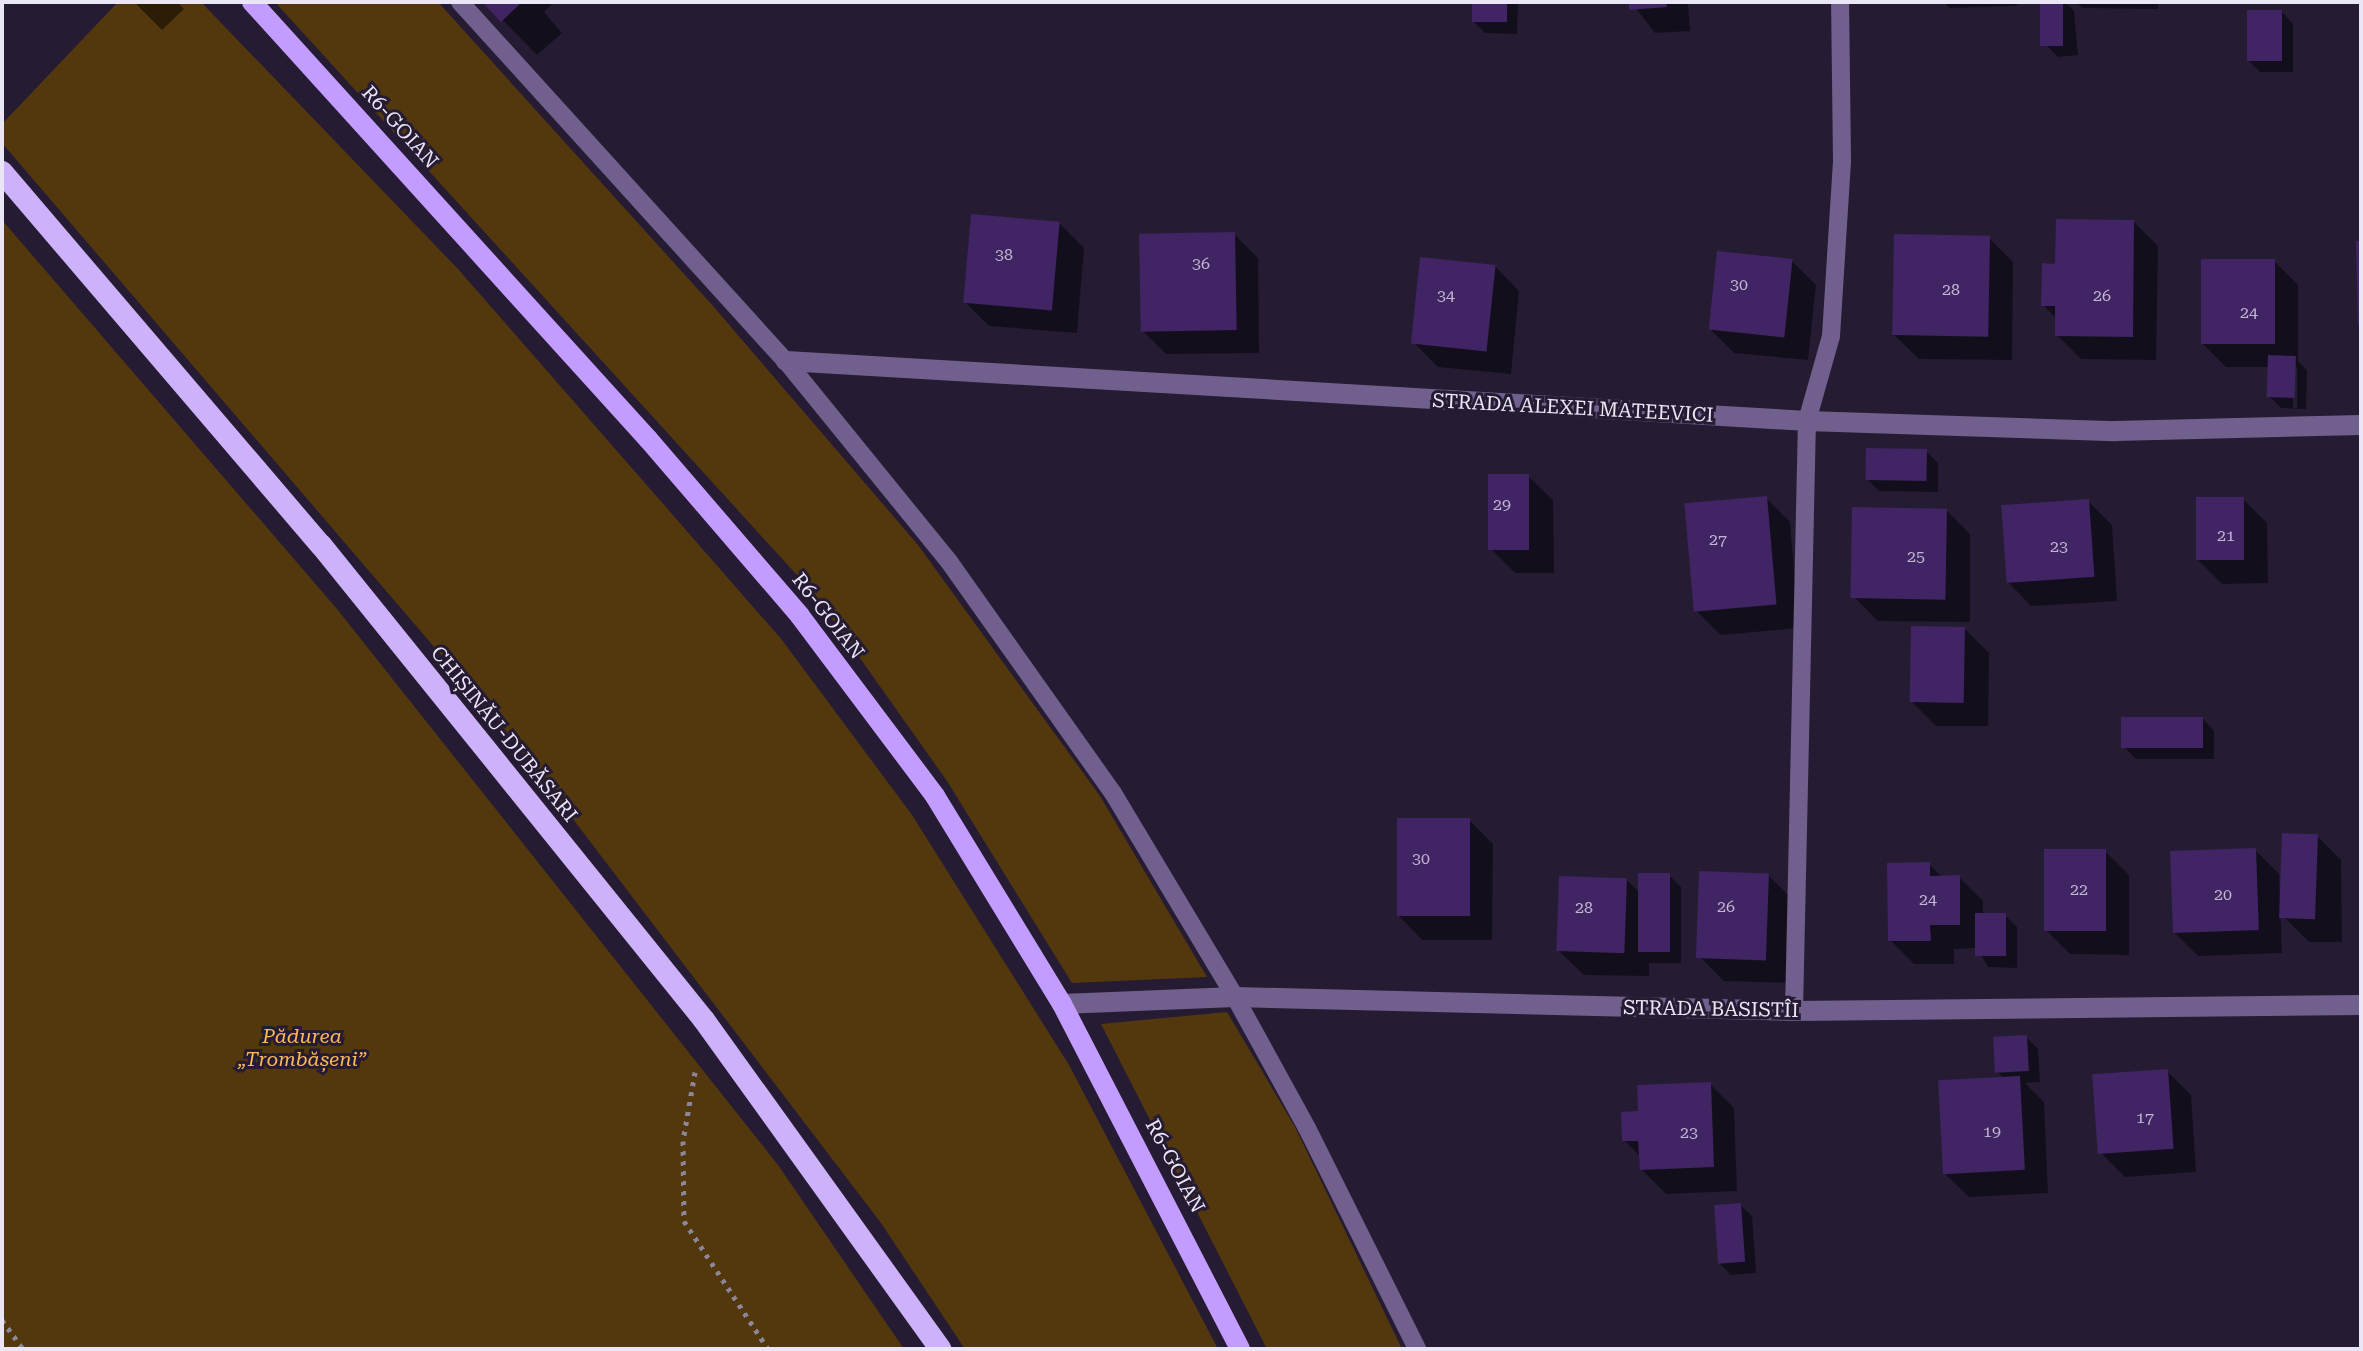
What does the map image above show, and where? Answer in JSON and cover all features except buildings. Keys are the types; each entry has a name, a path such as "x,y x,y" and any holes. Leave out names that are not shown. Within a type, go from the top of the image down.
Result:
{"highway":[{"name":"CHIȘINĂU-DUBĂSARI","path":"2,172 321,545 704,1020 940,1349"}],"main road":[{"name":"R6-GOIAN","path":"252,2 648,439 800,616 935,796 1062,1004 1240,1349"}],"street":[{"name":"STRADA ALEXEI MATEEVICI","path":"786,361 1807,421 2115,431 2361,425"},
{"name":"STRADA BASISTÎI","path":"1062,1004 1235,997 1794,1011 2361,1005"}],"lane":[{"path":"460,2 786,361 950,563 1113,793 1235,997 1307,1128 1417,1349"},
{"path":"1794,1011 1807,421 1831,336 1842,161 1840,2"}],"path":[{"path":"704,1020 683,1141 684,1221 768,1349"},
{"path":"2,1320 23,1349"}],"green space":[{"path":"118,2 201,2 458,269 782,640 912,815 1069,1065 1218,1349 965,1349 881,1223 502,726 2,143 2,124"},
{"path":"275,2 438,2 713,306 918,545 1100,796 1207,977 1072,983 947,781 816,596"},
{"name":"Pădurea „Trombășeni”","path":"2,220 337,609 778,1165 904,1349 2,1349"},
{"path":"1227,1012 1295,1127 1402,1349 1267,1349 1101,1024"}]}
